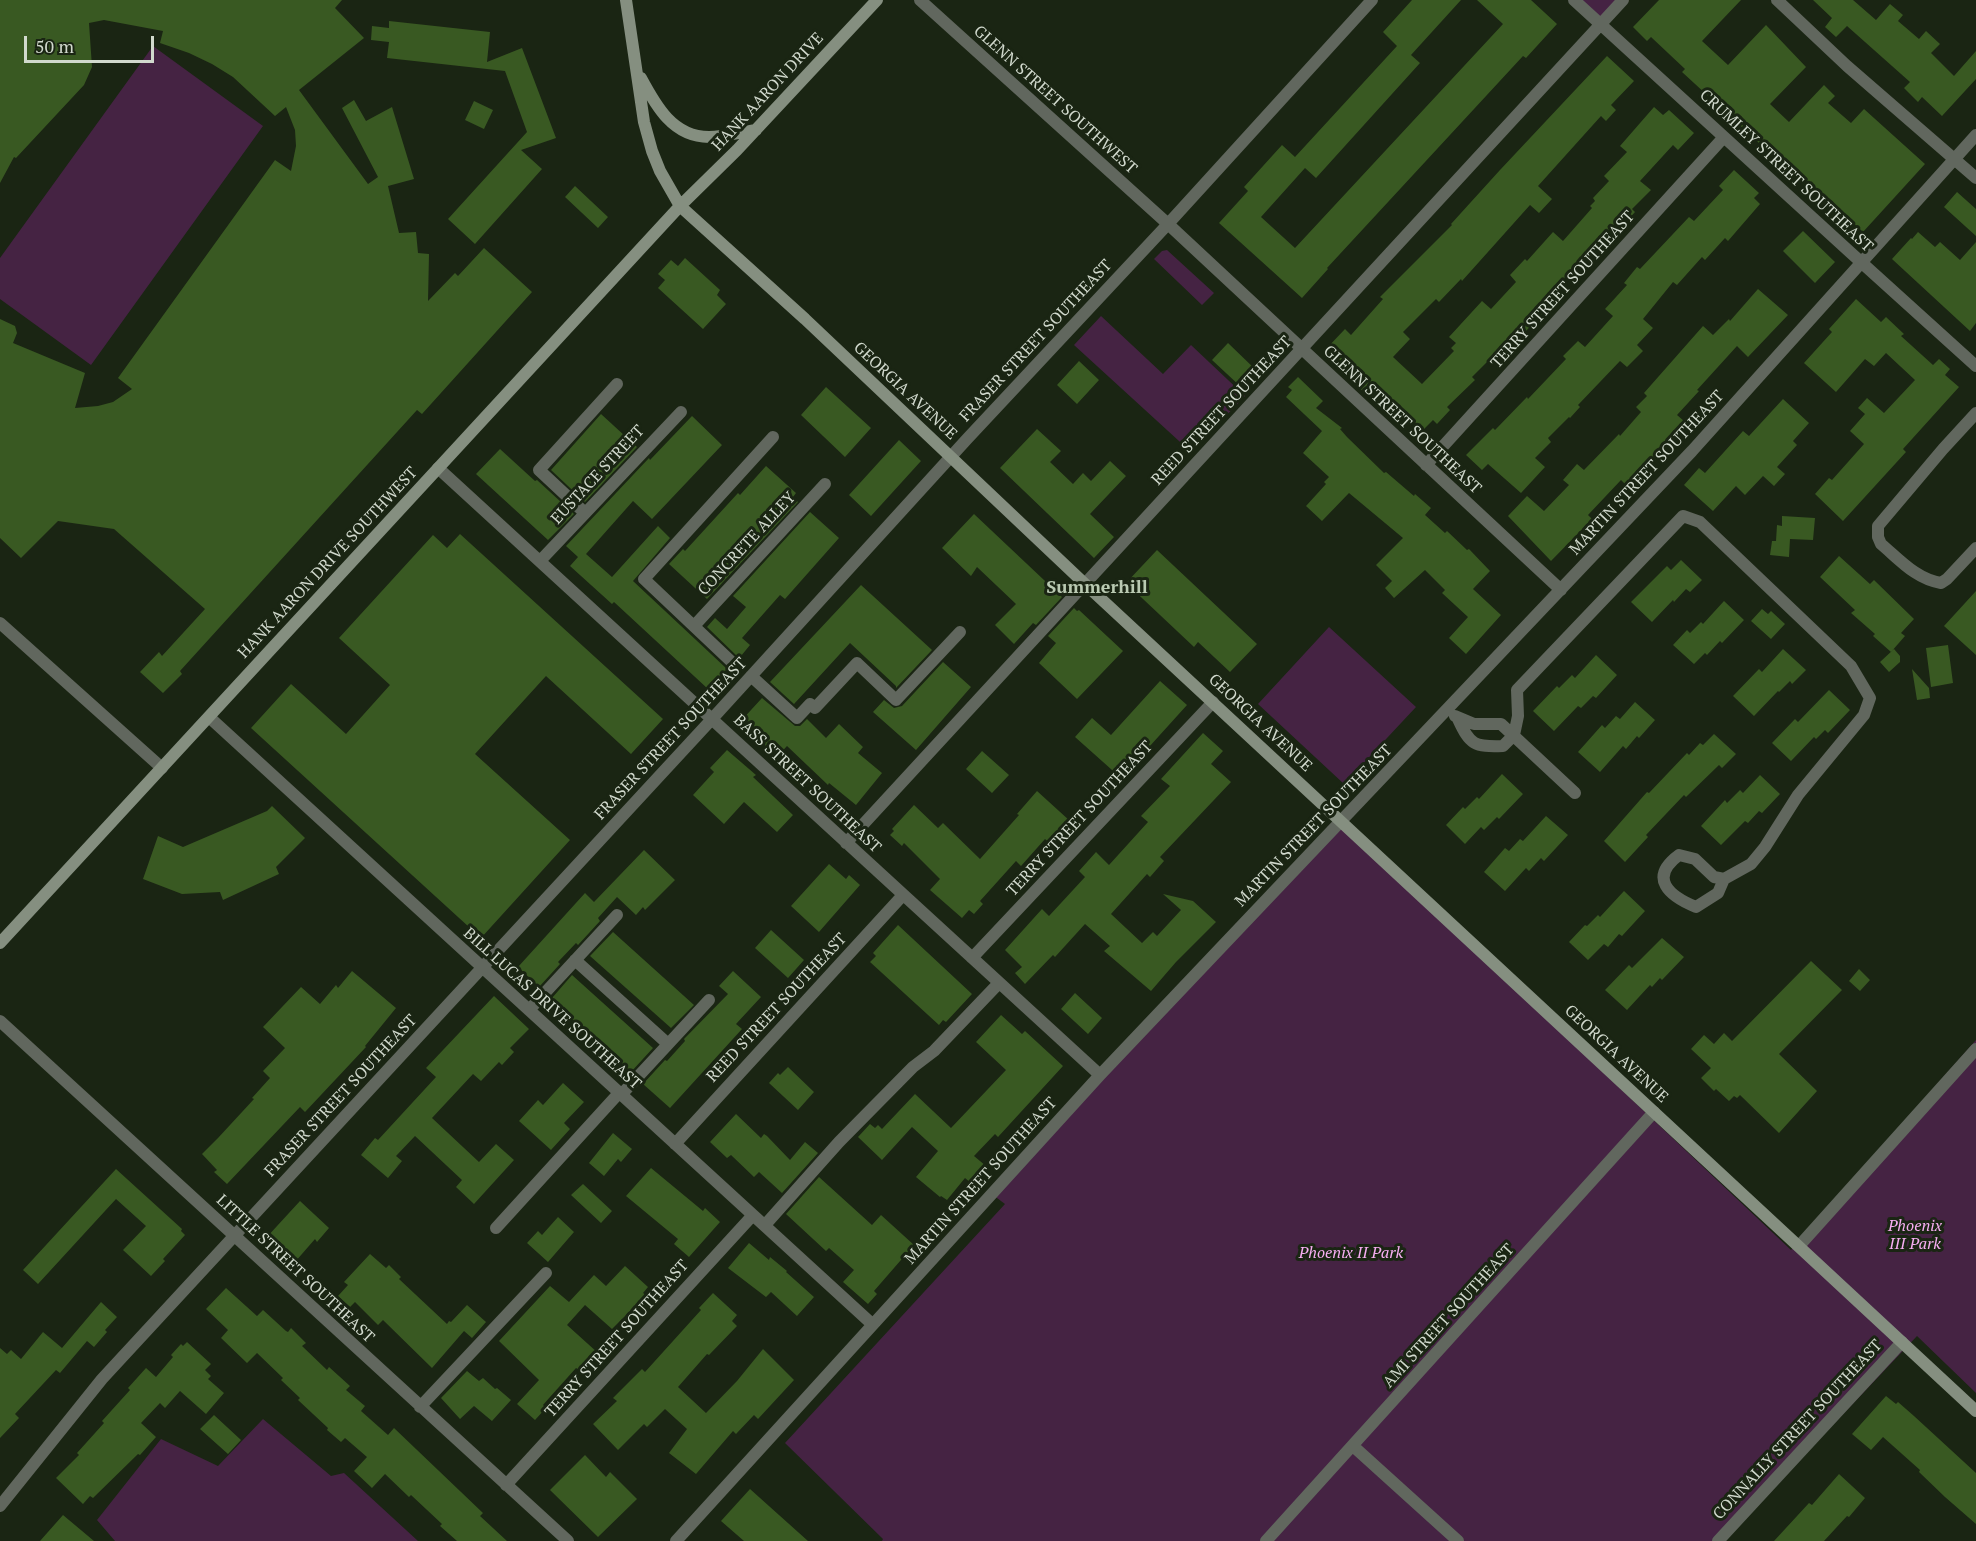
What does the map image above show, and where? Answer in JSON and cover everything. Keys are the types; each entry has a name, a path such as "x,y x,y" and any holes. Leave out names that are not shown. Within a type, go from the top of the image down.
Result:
{"main road":[{"name":"GEORGIA AVENUE","path":"626,0 644,122 660,171 680,206 1976,1411"},
{"name":"HANK AARON DRIVE","path":"680,206 877,0"},
{"path":"636,69 655,105 670,122 689,134 711,137 756,129"},
{"name":"HANK AARON DRIVE SOUTHWEST","path":"0,943 680,206"}],"street":[{"name":"GLENN STREET SOUTHWEST","path":"921,0 1168,224"},
{"name":"FRASER STREET SOUTHEAST","path":"0,1506 102,1379 1372,0"},
{"name":"CRUMLEY STREET SOUTHEAST","path":"1574,0 1976,366"},
{"name":"REED STREET SOUTHEAST","path":"846,843 1623,0"},
{"path":"1777,0 1847,66 1976,178"},
{"name":"MARTIN STREET SOUTHEAST","path":"676,1541 1100,1075 1692,451 1976,135"},
{"name":"TERRY STREET SOUTHEAST","path":"1426,465 1724,137"},
{"name":"GLENN STREET SOUTHEAST","path":"1168,224 1561,590"},
{"path":"585,513 539,470 617,384"},
{"name":"EUSTACE STREET","path":"540,561 681,411"},
{"path":"1976,414 1942,448 1878,526 1878,537 1881,544 1921,578 1941,583 1976,548"},
{"path":"737,667 644,579 773,437"},
{"name":"BASS STREET SOUTHEAST","path":"438,468 1100,1075"},
{"name":"CONCRETE ALLEY","path":"694,626 825,484"},
{"path":"1458,719 1466,737 1476,744 1503,746 1514,735 1518,716 1517,690 1683,516 1700,522 1851,666 1870,698 1864,715 1798,795 1765,847 1751,864 1724,879 1718,893 1696,907 1680,901 1665,886 1663,873 1668,863 1679,855 1695,859 1714,877 1724,879"},
{"path":"0,623 162,768"},
{"path":"751,676 797,718 810,704 815,708 856,663 896,700 960,632"},
{"name":"TERRY STREET SOUTHEAST","path":"972,958 1213,702"},
{"path":"1447,710 1458,719 1473,724 1501,724 1575,793"},
{"name":"BILL LUCAS DRIVE SOUTHEAST","path":"209,717 873,1324"},
{"name":"REED STREET SOUTHEAST","path":"675,1144 903,895"},
{"path":"529,1010 617,915"},
{"path":"575,960 668,1044"},
{"path":"765,1225 847,1134 913,1066 934,1051 999,983"},
{"path":"496,1228 709,1000"},
{"name":"LITTLE STREET SOUTHEAST","path":"0,1021 568,1541"},
{"path":"1799,1246 1976,1049"},
{"name":"AMI STREET SOUTHEAST","path":"1266,1541 1654,1112"},
{"name":"TERRY STREET SOUTHEAST","path":"506,1485 753,1215"},
{"path":"420,1407 546,1273"},
{"name":"CONNALLY STREET SOUTHEAST","path":"1718,1541 1902,1342"},
{"path":"1353,1446 1458,1541"}],"green space":[{"path":"1580,0 1619,0 1601,20"},
{"path":"153,46 263,126 91,365 0,299 0,258"},
{"path":"1167,250 1214,293 1202,305 1154,259 1162,251"},
{"path":"1101,316 1163,374 1191,345 1245,396 1191,452 1074,345"},
{"path":"1329,627 1416,707 1344,784 1258,704"},
{"name":"Phoenix II Park","path":"1338,822 1791,1250 1976,1040 1976,1393 1917,1336 1723,1541 882,1541 883,1539 785,1443 1005,1204 993,1195"},
{"path":"263,1419 331,1476 344,1473 418,1541 115,1541 97,1520 161,1439 218,1466"}],"building":[{"path":"0,0 342,0 335,8 364,38 299,90 368,184 378,177 342,108 354,100 366,121 392,107 414,179 388,186 399,233 416,232 418,253 429,254 428,301 455,273 458,276 484,248 532,292 422,414 417,410 180,671 182,674 163,693 140,672 159,652 162,656 205,609 114,529 58,521 21,558 0,538 0,319 15,326 17,333 13,343 85,373 75,408 113,402 132,389 118,378 275,160 291,171 296,146 295,130 286,107 275,116 233,77 189,53 160,43 163,31 104,20 89,23 92,67 84,85 16,158 14,157 0,183"},
{"path":"1412,0 1461,0 1411,55 1420,63 1316,178 1305,168 1261,217 1295,248 1503,24 1477,0 1531,0 1557,24 1526,58 1523,56 1302,298 1219,223 1248,191 1244,187 1282,145 1295,157 1397,46 1383,32"},
{"path":"1659,0 1741,0 1702,41 1728,65 1766,25 1806,67 1770,104 1789,122 1824,85 1835,96 1828,103 1851,123 1864,109 1925,164 1863,232 1816,188 1811,192 1791,173 1789,175 1757,141 1682,72 1685,69 1651,37 1647,41 1633,27"},
{"path":"1813,0 1853,0 1876,20 1890,4 1903,15 1898,21 1919,39 1926,31 1940,44 1931,53 1954,76 1976,51 1976,79 1942,116 1922,97 1918,102 1904,88 1910,82 1847,26 1836,37 1825,27 1832,18"},
{"path":"389,21 490,32 487,62 522,48 556,138 521,150 542,169 475,244 448,219 527,132 505,71 387,58 389,42 371,40 372,26 389,28"},
{"path":"1607,56 1634,81 1611,105 1616,110 1606,121 1601,116 1538,186 1552,199 1539,213 1530,205 1462,281 1461,279 1439,302 1436,299 1403,332 1410,339 1393,357 1422,384 1454,351 1451,348 1456,343 1449,337 1482,301 1491,309 1516,282 1510,275 1525,259 1527,261 1553,232 1563,241 1592,208 1590,206 1595,201 1593,198 1609,181 1604,176 1627,152 1620,146 1654,107 1663,115 1669,110 1694,133 1678,150 1673,145 1640,181 1651,190 1632,209 1635,212 1599,251 1596,249 1550,298 1552,300 1541,311 1543,313 1526,331 1522,327 1472,377 1475,380 1447,407 1450,410 1437,424 1433,420 1423,430 1379,389 1374,395 1369,391 1366,394 1355,384 1359,380 1356,376 1326,349 1345,329 1351,335 1383,299 1380,297 1452,225 1500,170"},
{"path":"474,101 493,110 484,129 465,120"},
{"path":"1734,170 1759,193 1754,198 1760,204 1728,241 1725,238 1705,260 1702,257 1677,285 1673,282 1643,319 1653,328 1637,345 1643,351 1627,367 1620,361 1578,405 1580,407 1570,418 1548,438 1551,442 1535,458 1545,467 1521,493 1488,464 1482,470 1466,455 1493,428 1495,430 1527,397 1528,399 1566,359 1563,356 1578,341 1585,347 1613,316 1605,309 1627,285 1624,283 1637,267 1640,269 1689,217 1694,221 1723,190 1719,186"},
{"path":"575,186 608,217 598,228 565,197"},
{"path":"1957,192 1976,209 1976,236 1944,207"},
{"path":"1803,231 1835,262 1815,283 1783,251"},
{"path":"1918,232 1935,247 1940,242 1960,260 1976,242 1976,323 1970,331 1892,259"},
{"path":"685,258 720,290 717,295 726,304 703,329 658,288 665,280 658,274 671,260 678,266"},
{"path":"1758,289 1788,315 1748,357 1737,346 1677,415 1684,421 1659,448 1664,452 1648,469 1643,464 1625,484 1621,480 1588,515 1592,519 1551,561 1508,516 1527,496 1544,511 1569,485 1563,480 1577,464 1584,470 1619,434 1620,436 1641,412 1636,407 1647,396 1644,393 1703,326 1713,335 1729,319 1730,321"},
{"path":"1856,299 1881,322 1886,317 1904,334 1901,336 1933,365 1939,359 1950,369 1945,375 1959,387 1903,449 1906,452 1843,521 1815,494 1829,478 1832,480 1864,444 1850,431 1865,414 1858,408 1867,398 1884,413 1915,380 1886,353 1874,366 1865,359 1836,392 1804,363 1832,332 1829,329"},
{"path":"1228,343 1256,370 1241,387 1212,360"},
{"path":"1079,361 1099,380 1077,404 1057,385"},
{"path":"1298,377 1323,401 1316,408 1342,428 1340,429 1347,437 1384,473 1386,472 1431,508 1425,515 1467,550 1469,549 1490,571 1473,589 1501,615 1466,654 1449,638 1468,617 1442,593 1445,590 1425,570 1394,598 1385,588 1392,581 1376,565 1403,538 1349,493 1322,521 1306,506 1326,484 1324,482 1329,477 1303,453 1322,431 1286,397 1292,390 1288,387"},
{"path":"826,387 871,428 845,457 801,415"},
{"path":"1783,399 1809,423 1793,441 1797,445 1777,467 1785,474 1774,486 1763,476 1745,495 1736,486 1713,511 1684,485 1699,468 1705,473 1743,431 1749,436"},
{"path":"601,414 637,447 585,502 551,470"},
{"path":"692,416 722,445 652,519 633,501 586,554 612,577 658,526 670,538 633,581 727,669 708,689 614,602 612,604 570,566 578,557 566,546"},
{"path":"1037,429 1061,451 1050,462 1073,484 1083,473 1091,481 1110,461 1126,476 1090,514 1114,537 1094,558 1000,468"},
{"path":"899,440 921,461 871,516 849,495"},
{"path":"500,449 574,514 548,540 476,474"},
{"path":"766,466 796,493 793,497 798,502 707,599 669,564 683,549 685,551"},
{"path":"810,512 839,538 785,599 780,595 742,638 750,645 738,657 707,627 715,618 727,629 746,607 733,596"},
{"path":"974,514 1062,597 1036,625 1033,623 1014,644 995,625 1016,604 977,567 971,576 942,548"},
{"path":"1782,516 1815,518 1813,540 1790,539 1789,557 1770,555 1772,541 1776,541 1777,525 1782,526"},
{"path":"460,534 663,719 631,754 546,676 475,754 570,840 481,938 251,728 291,684 346,734 390,685 339,638 433,535 447,548"},
{"path":"1157,550 1257,644 1230,672 1198,642 1194,647 1126,583"},
{"path":"1839,556 1870,584 1874,580 1914,619 1901,633 1905,636 1891,652 1851,613 1855,610 1820,577"},
{"path":"1681,560 1702,580 1690,592 1686,589 1652,622 1631,602 1667,566 1671,570"},
{"path":"861,585 932,650 896,688 850,643 794,704 770,682"},
{"path":"1976,591 1976,655 1944,626"},
{"path":"1724,601 1744,620 1722,643 1720,641 1707,655 1705,653 1694,664 1673,645 1687,630 1690,633 1701,622 1703,624"},
{"path":"1074,608 1123,651 1077,699 1039,663 1056,643 1048,636"},
{"path":"1762,609 1768,614 1771,611 1785,624 1771,639 1751,621"},
{"path":"1948,645 1953,683 1931,687 1926,648"},
{"path":"1783,649 1806,670 1792,684 1790,681 1778,691 1754,716 1733,696 1759,669 1762,672"},
{"path":"1894,649 1900,656 1900,662 1889,672 1880,662"},
{"path":"1596,655 1617,675 1596,698 1593,696 1581,708 1578,706 1554,731 1533,711 1557,686 1559,688 1572,675 1575,678"},
{"path":"943,662 971,687 916,750 873,712 884,700 894,708 902,706"},
{"path":"1912,669 1929,688 1930,698 1917,700"},
{"path":"1160,681 1187,705 1121,778 1075,737 1092,718 1111,735"},
{"path":"1829,690 1850,710 1828,733 1825,730 1816,739 1814,737 1791,761 1772,743 1795,719 1798,722"},
{"path":"762,698 795,726 800,726 807,719 826,738 839,724 863,747 858,753 882,773 856,805 829,783 828,785 787,746 777,757 740,722"},
{"path":"1635,702 1655,720 1626,749 1623,746 1600,772 1578,752 1602,725 1605,728 1616,716 1620,719"},
{"path":"1203,733 1223,751 1211,764 1231,782 1160,857 1164,861 1150,877 1147,874 1111,914 1142,943 1153,932 1157,936 1181,910 1163,894 1193,901 1216,922 1151,991 1104,951 1110,946 1085,924 1055,957 1053,955 1025,984 1015,973 1022,967 1005,950 1042,909 1049,916 1085,877 1079,871 1096,852 1109,865 1148,822 1141,816 1170,786 1161,779"},
{"path":"1714,734 1736,754 1722,768 1719,765 1686,797 1684,795 1646,835 1648,837 1625,862 1604,841 1647,792 1649,793 1687,753 1689,755 1700,743 1703,745"},
{"path":"727,750 756,775 753,777 793,815 777,832 744,802 724,824 693,795 714,772 710,768"},
{"path":"982,751 1009,775 992,793 966,769"},
{"path":"1502,774 1523,794 1499,819 1497,817 1484,830 1481,827 1465,844 1446,825 1463,807 1465,809 1477,797 1479,799"},
{"path":"1760,775 1780,794 1762,813 1759,811 1748,823 1745,821 1721,845 1701,826 1725,800 1727,803 1740,790 1743,793"},
{"path":"1037,791 1070,821 1061,832 1063,833 1052,845 1045,839 1021,866 1016,861 980,901 983,904 974,914 969,910 962,918 930,890 940,879 904,843 902,846 890,835 894,831 892,829 914,805 938,828 943,823 980,859"},
{"path":"272,806 305,838 276,867 279,874 223,900 220,892 182,894 143,879 158,836 183,847 267,811"},
{"path":"1546,816 1568,835 1544,861 1541,858 1529,871 1526,868 1505,891 1484,872 1505,848 1509,851 1520,839 1523,841"},
{"path":"644,850 675,880 645,910 643,907 636,915 617,897 598,918 600,921 578,945 576,943 558,962 560,964 539,987 518,967 585,893 594,902"},
{"path":"829,864 846,879 849,875 860,885 819,932 791,906"},
{"path":"1624,891 1645,911 1622,936 1619,934 1608,947 1604,944 1588,960 1569,942 1585,925 1587,926 1598,915 1600,917"},
{"path":"898,925 972,994 946,1022 943,1020 939,1025 870,962 876,956 873,953"},
{"path":"771,930 804,960 788,978 755,948"},
{"path":"613,932 694,1005 671,1028 590,956"},
{"path":"1662,938 1684,957 1662,980 1660,978 1652,987 1650,985 1627,1010 1605,990 1629,965 1632,968"},
{"path":"1811,961 1842,990 1779,1054 1817,1091 1779,1133 1740,1095 1737,1098 1734,1096 1729,1101 1716,1089 1714,1091 1701,1078 1711,1068 1691,1049 1704,1035 1714,1044 1724,1033 1732,1041"},
{"path":"1859,969 1870,980 1860,991 1849,981"},
{"path":"352,971 396,1008 366,1047 305,1112 300,1107 227,1184 214,1172 217,1170 202,1154 254,1099 252,1098 270,1078 263,1071 285,1048 263,1027 301,987 320,1004"},
{"path":"733,971 761,997 736,1024 742,1029 670,1108 643,1084 728,994 719,986"},
{"path":"572,975 653,1048 631,1072 551,1001"},
{"path":"1075,993 1102,1018 1088,1034 1061,1009"},
{"path":"494,996 529,1029 510,1048 514,1052 502,1065 499,1062 481,1081 473,1074 432,1118 479,1162 496,1144 514,1160 474,1204 456,1187 462,1180 415,1136 396,1156 402,1161 388,1178 361,1155 375,1138 378,1140 436,1077 426,1068"},
{"path":"1001,1015 1022,1034 1025,1031 1063,1066 998,1137 995,1134 974,1156 986,1166 971,1183 965,1178 947,1200 916,1177 938,1151 912,1127 882,1160 858,1137 870,1124 875,1128 878,1125 882,1129 915,1094 951,1128 1006,1070 976,1042"},
{"path":"788,1067 814,1092 798,1110 769,1083 778,1073 780,1075"},
{"path":"563,1083 584,1102 564,1123 570,1129 551,1150 519,1121 538,1100 543,1105"},
{"path":"736,1114 761,1138 764,1134 767,1136 790,1160 805,1142 818,1153 782,1193 759,1172 754,1177 731,1155 727,1158 710,1142"},
{"path":"613,1133 632,1149 621,1162 618,1159 604,1176 589,1163"},
{"path":"651,1168 703,1211 705,1208 720,1222 689,1257 674,1244 678,1239 626,1196"},
{"path":"116,1169 182,1229 185,1235 151,1276 123,1250 146,1226 116,1199 38,1284 23,1270"},
{"path":"819,1177 872,1225 881,1215 914,1245 874,1291 877,1294 868,1304 843,1282 854,1270 829,1248 826,1251 786,1214"},
{"path":"583,1184 612,1211 601,1223 571,1195"},
{"path":"300,1201 329,1228 317,1242 315,1239 295,1262 266,1238"},
{"path":"558,1217 574,1232 548,1262 527,1243 538,1231 542,1235"},
{"path":"749,1243 769,1260 770,1257 787,1271 814,1297 797,1316 771,1292 766,1297 728,1268"},
{"path":"370,1254 386,1268 389,1265 401,1277 399,1279 447,1324 467,1305 486,1322 472,1338 464,1331 432,1368 383,1320 378,1325 355,1302 350,1307 338,1296 348,1285 344,1282"},
{"path":"625,1266 648,1287 643,1293 646,1295 612,1329 585,1305 567,1325 598,1353 581,1371 576,1368 543,1405 546,1408 535,1420 517,1404 539,1380 499,1341 550,1286 569,1302 594,1275 606,1286"},
{"path":"226,1288 257,1316 263,1310 286,1331 288,1332 291,1328 306,1343 302,1346 327,1370 329,1367 350,1386 346,1390 365,1406 361,1411 388,1435 394,1428 483,1513 480,1516 507,1541 457,1541 411,1495 409,1497 385,1474 372,1488 354,1471 367,1457 345,1438 341,1442 327,1430 328,1428 298,1400 300,1398 281,1380 283,1378 257,1353 247,1363 221,1338 228,1330 206,1309"},
{"path":"713,1293 737,1315 732,1321 737,1326 709,1355 707,1354 678,1387 706,1413 737,1381 763,1349 794,1380 758,1419 754,1415 736,1434 733,1431 696,1474 669,1453 687,1429 665,1409 647,1427 644,1424 618,1450 593,1424 617,1401 613,1398 642,1369 645,1372 701,1310 699,1308"},
{"path":"101,1302 117,1317 105,1330 107,1332 94,1347 87,1341 60,1373 56,1370 15,1414 19,1418 0,1438 0,1348 7,1354 11,1350 21,1359 43,1332 62,1348"},
{"path":"187,1342 211,1364 205,1370 211,1376 208,1379 224,1393 206,1414 180,1391 165,1408 160,1403 141,1423 156,1437 140,1455 138,1454 93,1498 90,1496 83,1504 56,1478 79,1455 77,1453 104,1423 102,1421 146,1368 156,1377 173,1357 171,1355 181,1344 183,1346"},
{"path":"467,1371 479,1381 483,1378 511,1400 492,1421 474,1406 460,1419 441,1398"},
{"path":"1886,1396 1896,1404 1898,1402 1976,1473 1976,1524 1883,1437 1871,1450 1852,1434"},
{"path":"214,1415 241,1440 228,1454 200,1429"},
{"path":"585,1455 606,1477 610,1472 637,1499 598,1537 550,1490"},
{"path":"1839,1474 1865,1498 1849,1517 1847,1516 1824,1541 1774,1541 1809,1503 1812,1505"},
{"path":"750,1489 808,1541 744,1541 721,1521"},
{"path":"63,1515 94,1541 40,1541"}],"district":[{"name":"Summerhill","path":"1097,588"}],"park label":[{"name":"Phoenix III Park","path":"1915,1235"}]}
